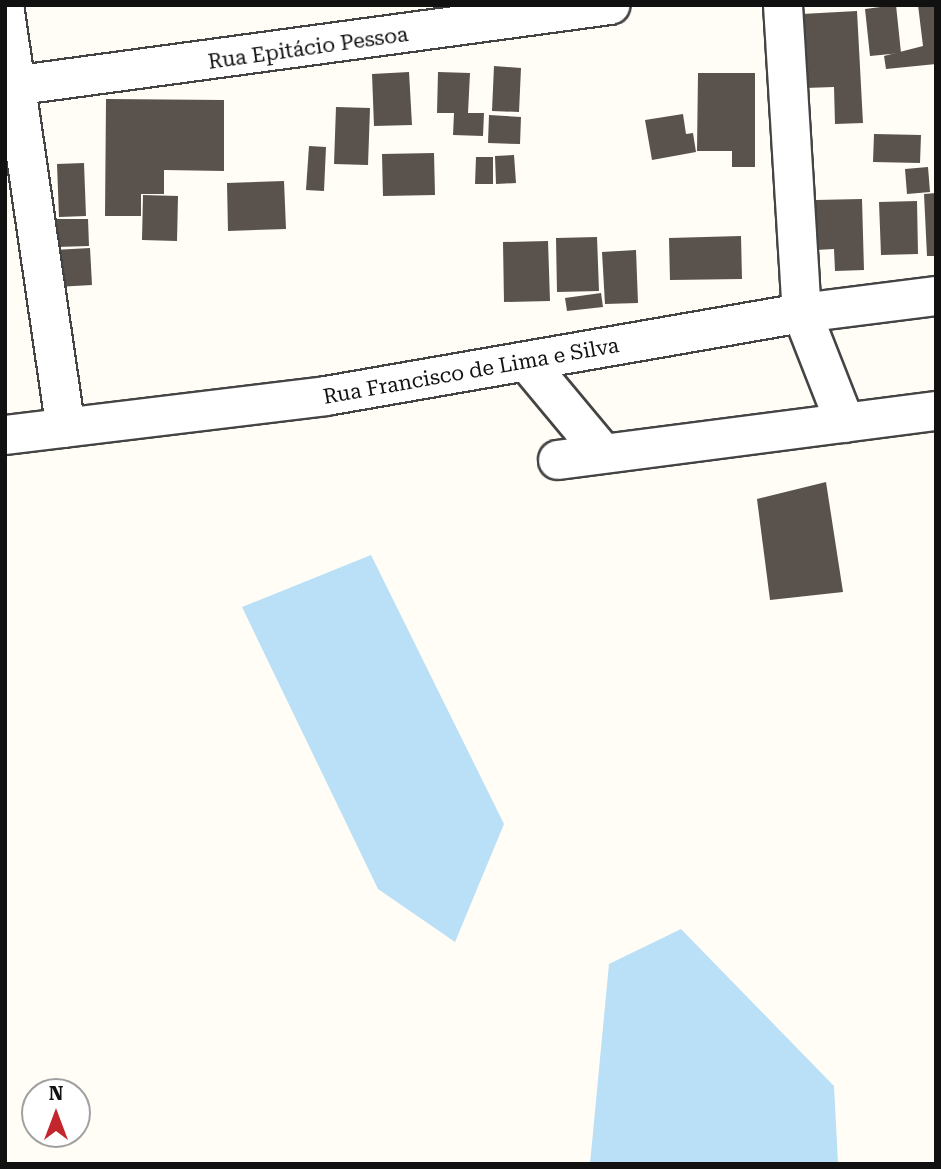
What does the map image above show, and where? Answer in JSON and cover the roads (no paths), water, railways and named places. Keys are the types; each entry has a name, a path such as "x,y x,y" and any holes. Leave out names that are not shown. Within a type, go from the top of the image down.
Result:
{"street":[{"name":"Rua Epitácio Pessoa","path":"9,87 610,5"},
{"path":"783,5 802,313 845,423"},
{"path":"5,12 9,87 66,428"},
{"name":"Rua Francisco de Lima e Silva","path":"5,435 313,398 802,313 936,296"},
{"path":"527,362 602,452"},
{"path":"558,460 602,452 936,411"}],"water":[{"path":"371,555 504,824 455,942 378,889 242,607"},
{"path":"681,929 834,1086 838,1164 590,1164 609,964"}]}
